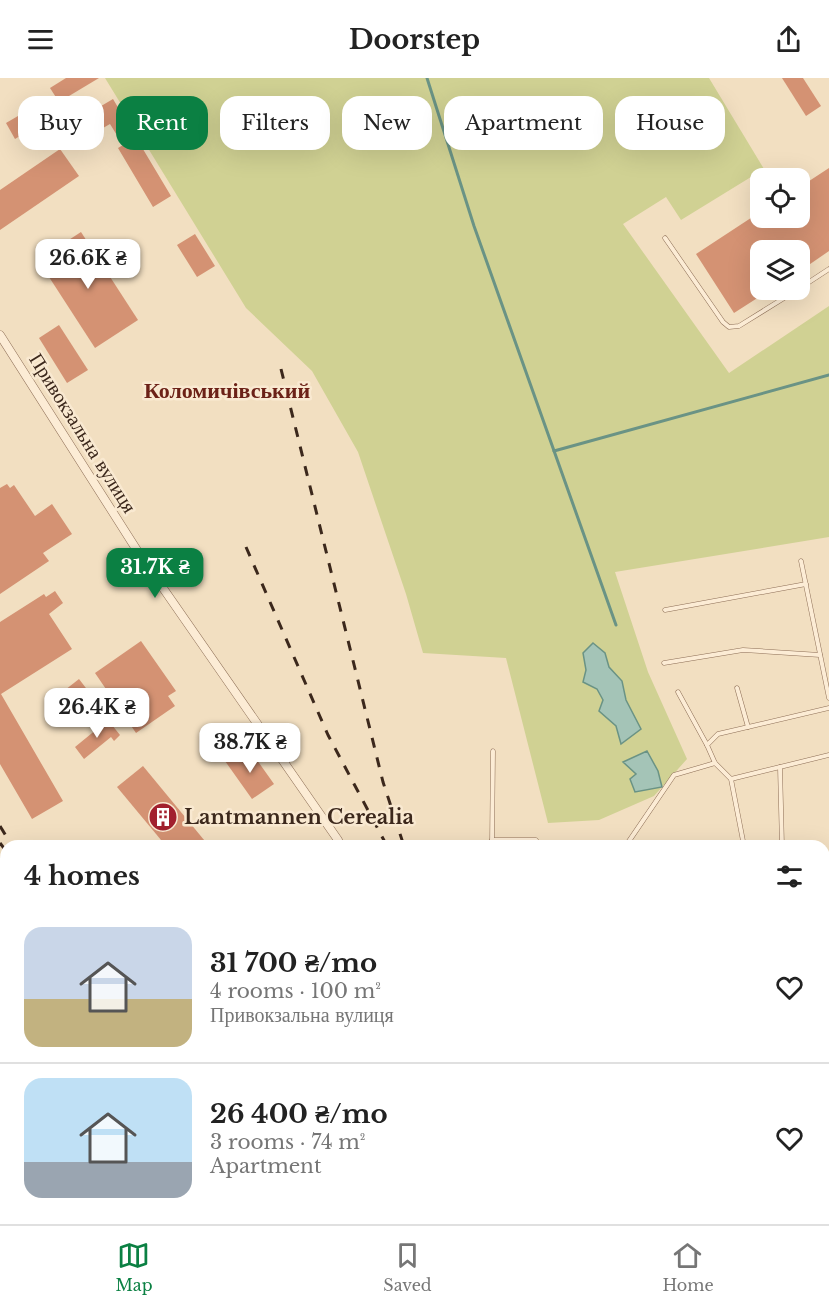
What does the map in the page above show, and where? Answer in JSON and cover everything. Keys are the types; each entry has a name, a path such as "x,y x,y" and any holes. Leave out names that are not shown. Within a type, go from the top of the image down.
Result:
{"street":[{"name":"Привокзальна вулиця","path":"0,335 140,555 338,840"}],"lane":[{"path":"665,238 723,322 729,327 739,326 780,300"},
{"path":"810,281 829,269"},
{"path":"801,561 829,698"},
{"path":"665,610 806,584"},
{"path":"664,663 743,650 820,655"},
{"path":"737,688 748,727"},
{"path":"678,692 716,763 731,779 743,840"},
{"path":"707,745 718,734 829,708"},
{"path":"493,751 492,840 536,840"},
{"path":"731,779 829,755"},
{"path":"629,840 674,775 716,763"},
{"path":"780,767 782,840"}],"green space":[{"path":"105,78 709,78 720,96 615,96 615,150 725,150 725,104 763,168 750,168 750,178 681,220 666,197 623,224 729,373 829,306 829,537 615,572 648,672 687,759 654,796 599,820 548,823 506,658 423,653 406,594 358,452 312,371 246,308 149,150 208,150 208,96 116,96"}],"shaded area":[{"path":"593,643 605,653 609,667 622,681 626,700 641,729 621,744 616,726 599,711 603,700 597,689 583,682 586,670 583,653"},
{"path":"647,751 658,771 662,787 635,792 630,779 636,774 623,762"}],"building":[{"path":"66,78 99,78 69,96 55,96 50,88"},
{"path":"782,78 803,78 821,106 806,116"},
{"path":"113,99 116,104 116,134 110,124 104,127 104,104"},
{"path":"18,116 18,137 15,139 6,123"},
{"path":"59,150 79,176 0,230 0,190"},
{"path":"119,150 143,150 171,196 153,207"},
{"path":"829,168 829,251 810,264 810,240 750,240 750,300 754,300 734,313 696,254 750,219 750,228 810,228 810,180"},
{"path":"81,232 138,320 95,348 38,260"},
{"path":"195,234 215,266 197,277 177,245"},
{"path":"59,325 88,370 67,383 39,338"},
{"path":"7,484 10,488 14,485 35,516 52,504 72,534 43,553 49,561 0,594 0,488"},
{"path":"55,591 63,603 49,614 72,649 1,694 63,801 32,819 0,764 0,622 44,594 46,597"},
{"path":"141,641 176,691 168,696 175,706 136,733 95,673"},
{"path":"79,679 99,705 72,727 51,701"},
{"path":"108,720 120,735 114,741 111,737 84,759 75,747"},
{"path":"240,751 245,758 252,753 274,784 252,799 225,761"},
{"name":"Lantmannen Cerealia","path":"143,766 204,840 161,840 117,787"}],"waterway":[{"path":"427,78 474,226 616,625"},
{"path":"554,451 829,375"}],"railway":[{"path":"281,369 383,782 402,840"},
{"path":"246,547 328,735 384,840"},
{"path":"0,826 6,836"}],"place":[{"name":"Lantmannen Cerealia","path":"163,817"}],"district":[{"name":"Коломичівський","path":"227,390"}]}
